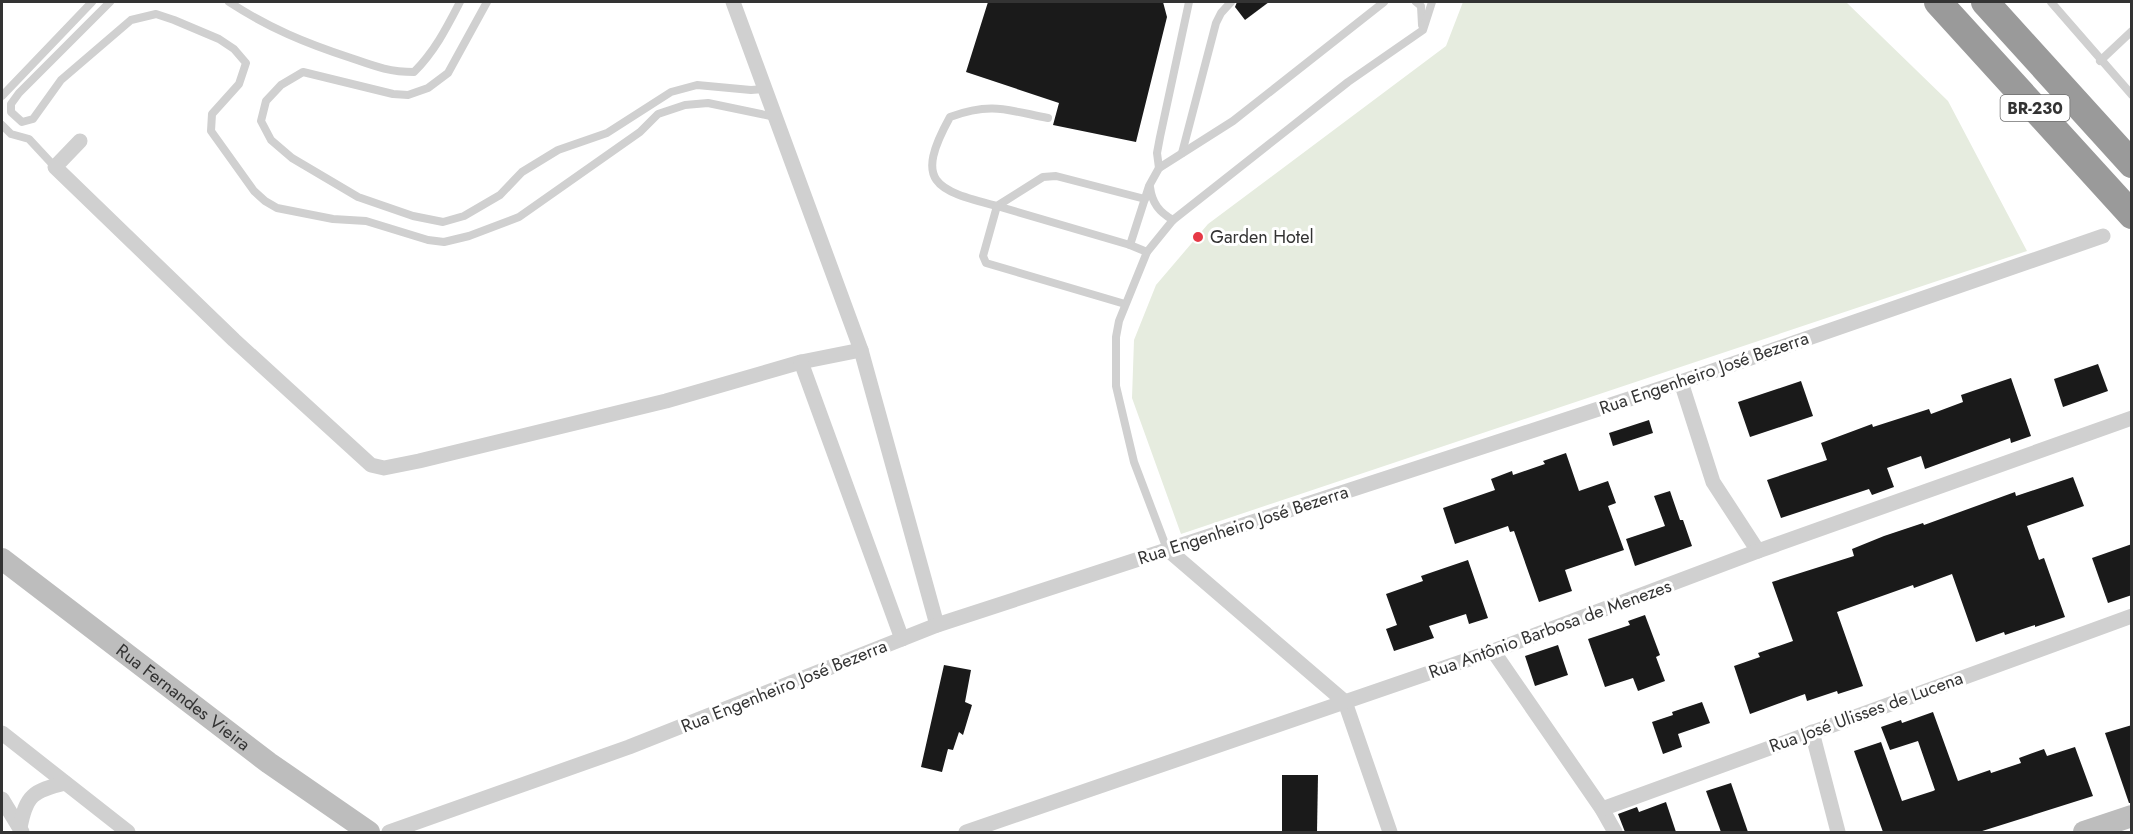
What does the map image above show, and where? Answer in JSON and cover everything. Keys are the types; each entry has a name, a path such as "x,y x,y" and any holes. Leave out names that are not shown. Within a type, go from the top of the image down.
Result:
{"highway":[{"name":"BR-230","path":"1938,2 2132,215"},
{"name":"BR-230","path":"1984,2 2132,164"}],"street":[{"path":"734,2 861,350 937,625"},
{"path":"80,141 55,167 234,340 371,465 384,468 666,401 801,362 861,350"},
{"name":"Rua Engenheiro José Bezerra","path":"389,832 630,747 937,625 1681,382 2103,236"},
{"path":"801,362 903,639"},
{"path":"1681,382 1713,482 1758,551"},
{"name":"Rua Antônio Barbosa de Menezes","path":"966,832 1004,827 1345,702 1493,651 1758,551 2132,418"},
{"path":"1167,549 1345,702 1390,832"},
{"name":"Rua Fernandes Vieira","path":"2,560 269,763 369,832"},
{"name":"Rua José Ulisses de Lucena","path":"1602,809 2132,616"},
{"path":"1493,651 1616,832"},
{"path":"1812,732 1838,832"},
{"path":"2,733 128,832"},
{"path":"21,830 24,806 34,794 48,787 65,783"},
{"path":"2,799 21,830"},
{"path":"2084,832 2132,816"}],"lane":[{"path":"2,96 92,2"},
{"path":"110,2 19,93 11,104 11,112 22,122 33,119 61,80 131,20 156,14 219,39 234,49 246,63 239,84 212,114 211,131 254,191 265,201 277,208 333,219 366,221 428,240 444,242 469,236 519,218 640,132 658,114 685,105 708,103 776,117"},
{"path":"229,2 278,31 312,45 395,72 414,72 427,59 437,46 460,2"},
{"path":"487,2 448,73 428,88 408,95 393,94 303,72 281,85 266,100 261,121 271,140 292,158 358,197 413,216 443,222 464,216 500,195 522,172 558,150 607,133 671,92 697,85 751,90 765,89"},
{"path":"1159,168 1157,153 1189,2"},
{"path":"1182,153 1216,23 1231,2"},
{"path":"1130,245 1149,186 1159,168 1233,121 1384,2"},
{"path":"1416,2 1420,6 1423,30"},
{"path":"1167,549 1134,462 1116,386 1116,337 1125,304 1147,252 1173,220 1348,82 1423,30 1432,2"},
{"path":"2050,2 2132,95"},
{"path":"2100,61 2132,31"},
{"path":"1048,118 996,107 972,109 950,117 939,137 932,163 934,179 944,189 963,198 1130,245 1147,252"},
{"path":"2,125 11,134 29,139 55,167"},
{"path":"1125,304 986,263 983,256 997,206 1043,177 1056,176 1145,199"},
{"path":"1149,186 1154,204 1173,220"}],"shaded area":[{"path":"1463,2 1846,2 1948,101 2027,251 1181,534 1132,398 1134,340 1156,285 1208,224 1446,46"}],"building":[{"path":"988,2 1163,2 1167,17 1136,142 1053,125 1059,103 966,72"},
{"path":"1237,2 1269,2 1245,20 1235,7"},
{"path":"2098,364 2108,391 2063,407 2054,379"},
{"path":"2011,378 2031,436 2011,443 2010,438 1925,469 1921,456 1887,468 1894,487 1872,495 1869,489 1781,518 1767,480 1827,460 1821,443 1872,424 1873,427 1929,409 1931,414 1963,402 1961,395"},
{"path":"1801,381 1813,416 1750,437 1738,402"},
{"path":"1649,420 1653,433 1613,446 1609,433"},
{"path":"1566,453 1579,491 1608,481 1616,503 1608,506 1624,550 1565,570 1572,591 1539,602 1514,531 1510,532 1508,526 1455,544 1443,508 1495,490 1491,479 1512,471 1513,475 1545,464 1543,461"},
{"path":"2073,477 2084,506 2027,526 2039,560 2044,558 2065,617 2005,635 2004,632 1976,642 1952,574 1914,588 1913,585 1837,612 1863,686 1838,694 1837,691 1807,701 1805,694 1750,714 1734,666 1760,657 1758,653 1793,641 1772,582 1854,556 1852,549 1884,536 1923,523 1924,525 2015,492 2016,496"},
{"path":"1670,491 1692,546 1635,566 1626,539 1665,526 1654,496"},
{"path":"2132,544 2132,595 2108,603 2092,558"},
{"path":"1468,560 1488,618 1469,624 1466,614 1429,626 1434,638 1394,651 1386,629 1397,625 1386,594 1423,581 1421,576"},
{"path":"1645,615 1660,655 1656,657 1665,681 1638,691 1633,678 1605,687 1588,639 1630,625 1628,621"},
{"path":"1558,645 1568,675 1535,686 1525,656"},
{"path":"944,665 971,670 965,702 972,705 963,735 959,732 953,750 948,749 942,772 921,767"},
{"path":"1702,702 1710,723 1678,734 1682,747 1663,754 1652,722 1673,715 1672,712"},
{"path":"1933,712 1958,781 2021,763 2019,758 2044,749 2047,756 2075,747 2093,796 1979,832 1883,832 1854,751 1881,742 1902,801 1933,791 1935,790 1918,741 1890,750 1881,727 1901,720 1902,723"},
{"path":"2132,725 2132,803 2129,803 2105,733"},
{"path":"1282,775 1318,775 1317,832 1282,832"},
{"path":"1731,783 1748,832 1721,832 1706,791"},
{"path":"1666,802 1676,832 1625,832 1618,814 1637,807 1639,812"}],"place":[{"name":"Garden Hotel","path":"1198,237"}]}
